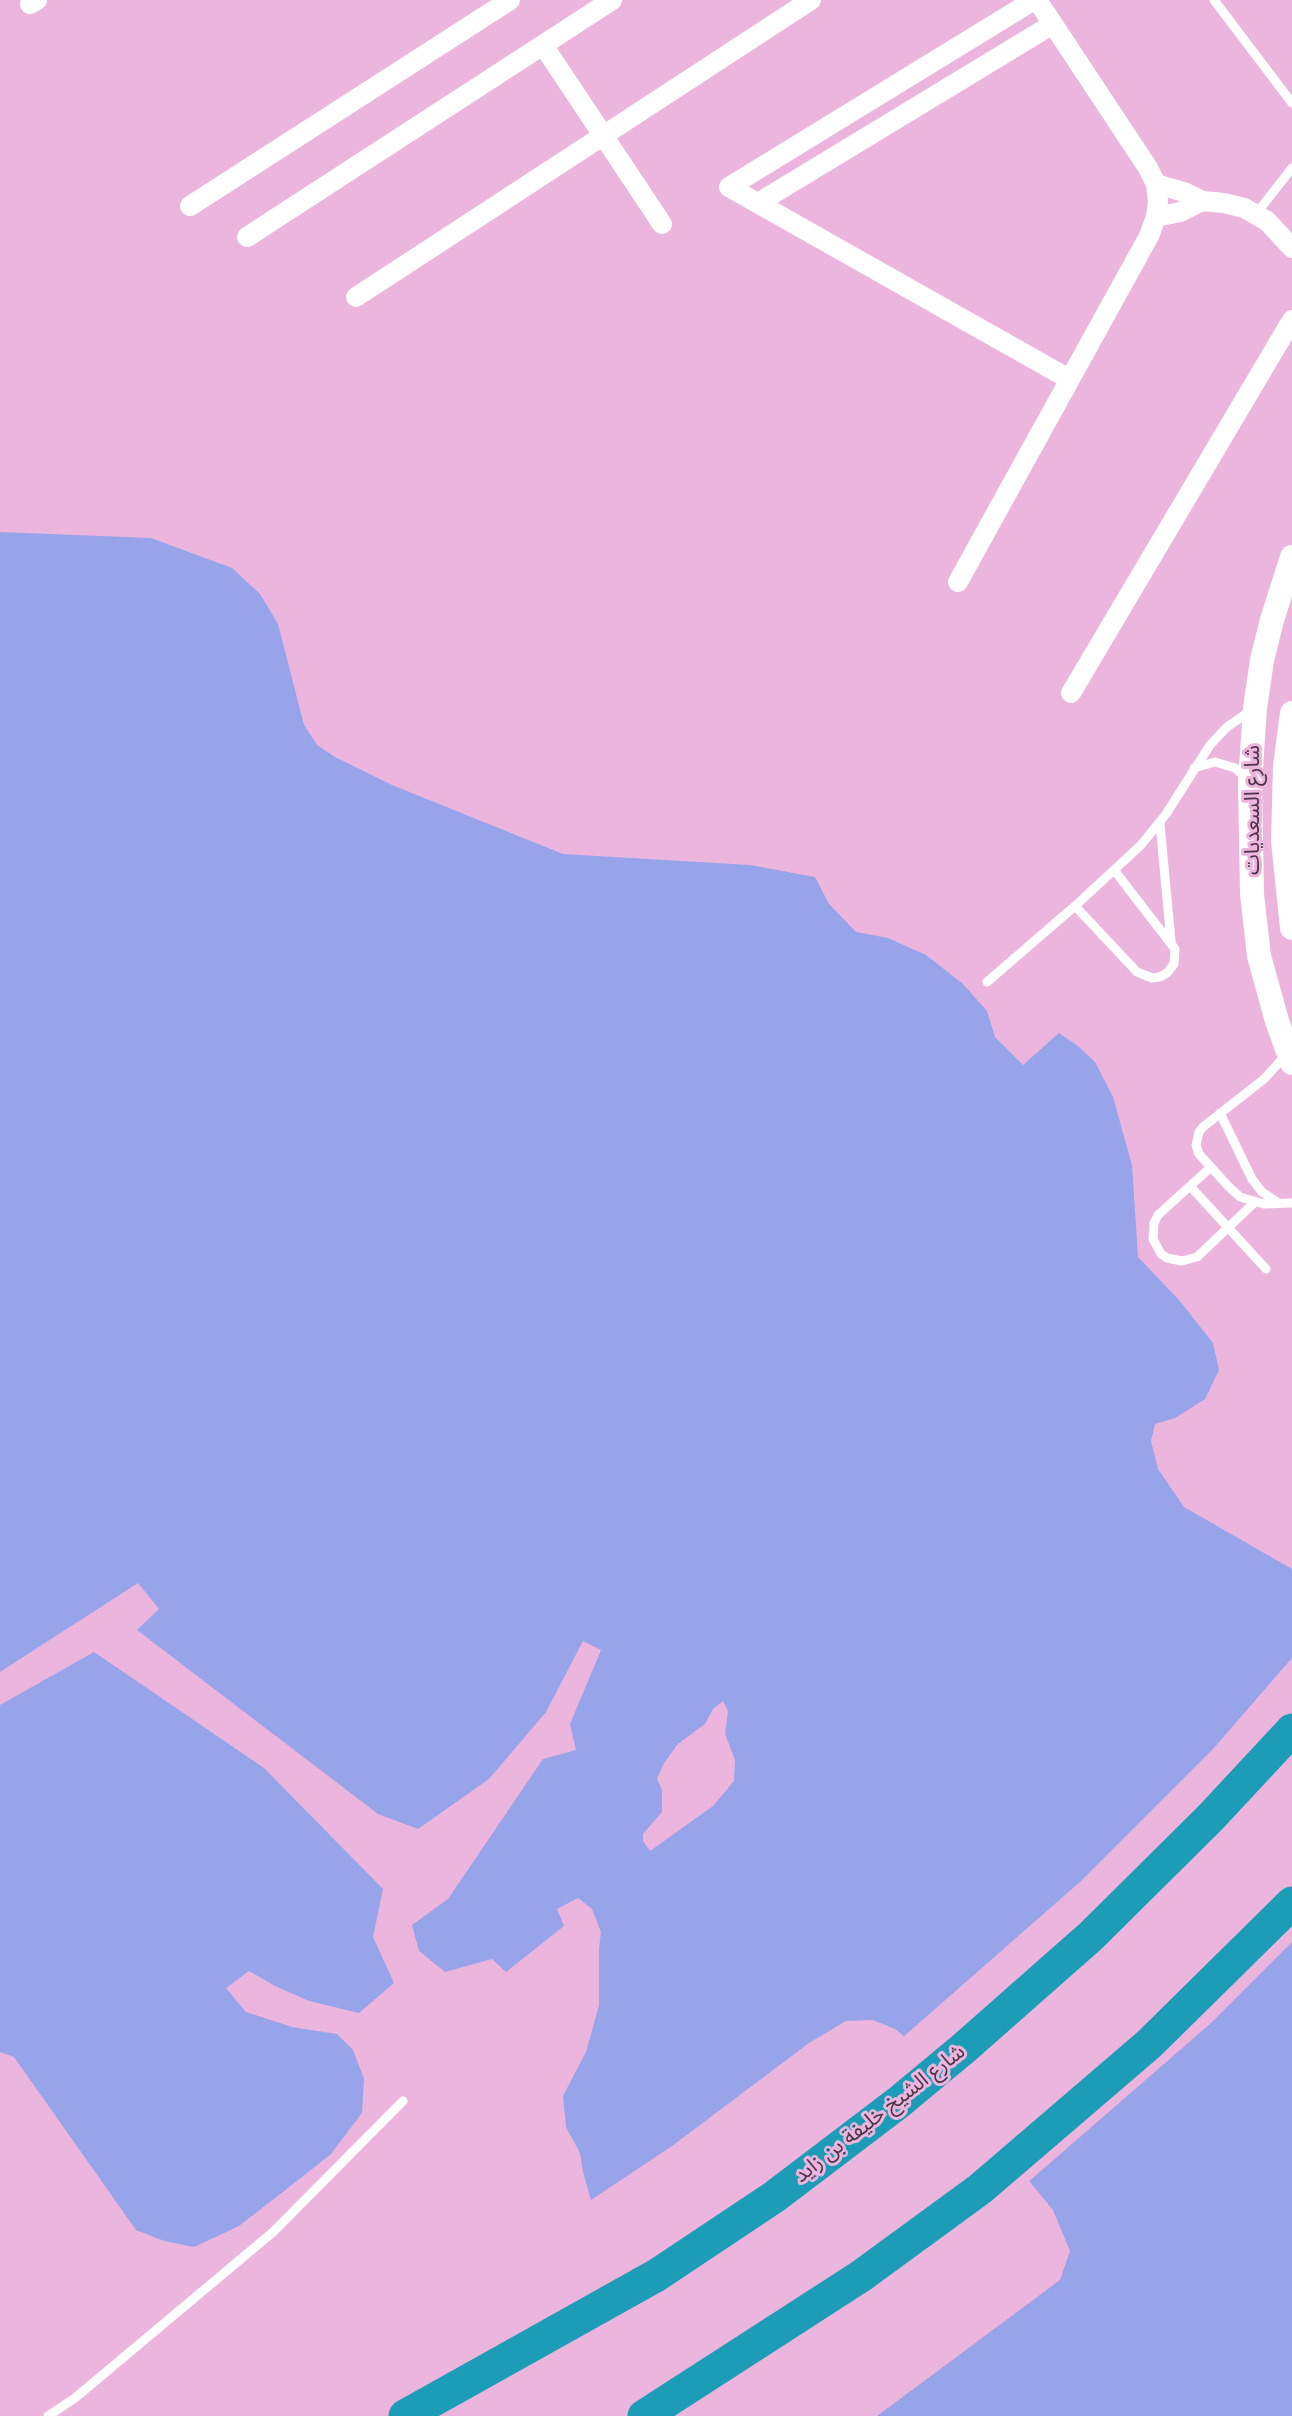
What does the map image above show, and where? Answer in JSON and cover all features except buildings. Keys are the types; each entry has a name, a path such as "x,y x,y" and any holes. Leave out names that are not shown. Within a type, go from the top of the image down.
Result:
{"highway":[{"name":"شارع الشيخ خليفة بن زايد","path":"405,2416 657,2275 774,2198 899,2102 1091,1936 1211,1817 1292,1730"},
{"path":"644,2416 861,2276 980,2189 1149,2044 1292,1903"}],"street":[{"path":"190,206 510,0"},
{"path":"248,237 612,0"},
{"path":"356,297 811,0"},
{"path":"958,582 1149,236 1156,217 1158,201 1156,184 1140,153 1035,0 729,187 1069,379"},
{"path":"758,203 1053,24"},
{"path":"543,45 662,224"},
{"path":"1156,184 1184,192 1202,201 1234,204 1256,214 1292,248"},
{"path":"1156,217 1180,212 1202,201"},
{"path":"1071,693 1292,320"},
{"name":"شارع السعديات","path":"1290,1058 1276,1021 1260,956 1252,894 1250,783 1255,708 1262,660 1292,558"},
{"name":"شارع السعديات","path":"1292,713 1285,766 1283,842 1292,928"}],"lane":[{"path":"1214,0 1292,103"},
{"path":"1256,214 1292,168"},
{"path":"987,982 1075,906 1160,824 1194,768 1219,735 1255,708"},
{"path":"1194,768 1215,762 1227,765 1243,774 1250,783"},
{"path":"1160,824 1171,941"},
{"path":"1075,906 1137,972 1144,976 1160,977 1173,966 1175,949 1171,941 1114,870"},
{"path":"1290,1058 1203,1127 1197,1138 1198,1151 1233,1192 1255,1202 1292,1203"},
{"path":"1220,1113 1252,1179 1262,1192 1277,1202"},
{"path":"1211,1167 1158,1215 1154,1223 1153,1239 1161,1254 1174,1261 1197,1257 1255,1202"},
{"path":"1190,1186 1266,1269"},
{"path":"48,2416 75,2398 273,2232 403,2101"}],"water":[{"path":"0,532 151,538 232,568 260,594 278,624 304,725 317,745 335,757 392,785 563,854 750,865 815,877 829,904 856,932 888,938 926,955 963,984 987,1011 995,1037 1023,1065 1059,1033 1095,1062 1113,1097 1132,1165 1138,1257 1179,1300 1213,1343 1219,1370 1205,1399 1175,1418 1155,1424 1151,1441 1158,1469 1184,1507 1292,1569 1292,2416 877,2416 1060,2280 1070,2251 1053,2210 920,2049 895,2029 873,2020 846,2021 809,2043 672,2146 591,2200 580,2153 566,2127 563,2096 586,2052 599,2005 601,1932 592,1909 578,1898 557,1909 564,1926 506,1972 492,1959 445,1972 419,1951 412,1925 448,1899 543,1759 576,1750 570,1724 601,1650 583,1641 546,1712 489,1779 418,1829 378,1814 137,1630 159,1609 138,1583 0,1672","holes":["723,1701 728,1711 725,1734 735,1760 734,1781 713,1806 650,1851 643,1841 643,1834 662,1812 662,1790 657,1779 664,1763 678,1744 705,1724 713,1709"]},
{"path":"94,1652 264,1768 383,1889 373,1937 394,1983 359,2013 309,2001 249,1971 226,1988 246,2012 292,2027 337,2034 353,2050 364,2079 362,2113 331,2154 239,2226 194,2247 164,2241 136,2230 14,2057 0,2052 0,1705"}],"pier":[{"path":"1292,1658 1292,1942 1210,2024 1027,2183 918,2051 902,2038 1081,1881 1213,1749"}]}
